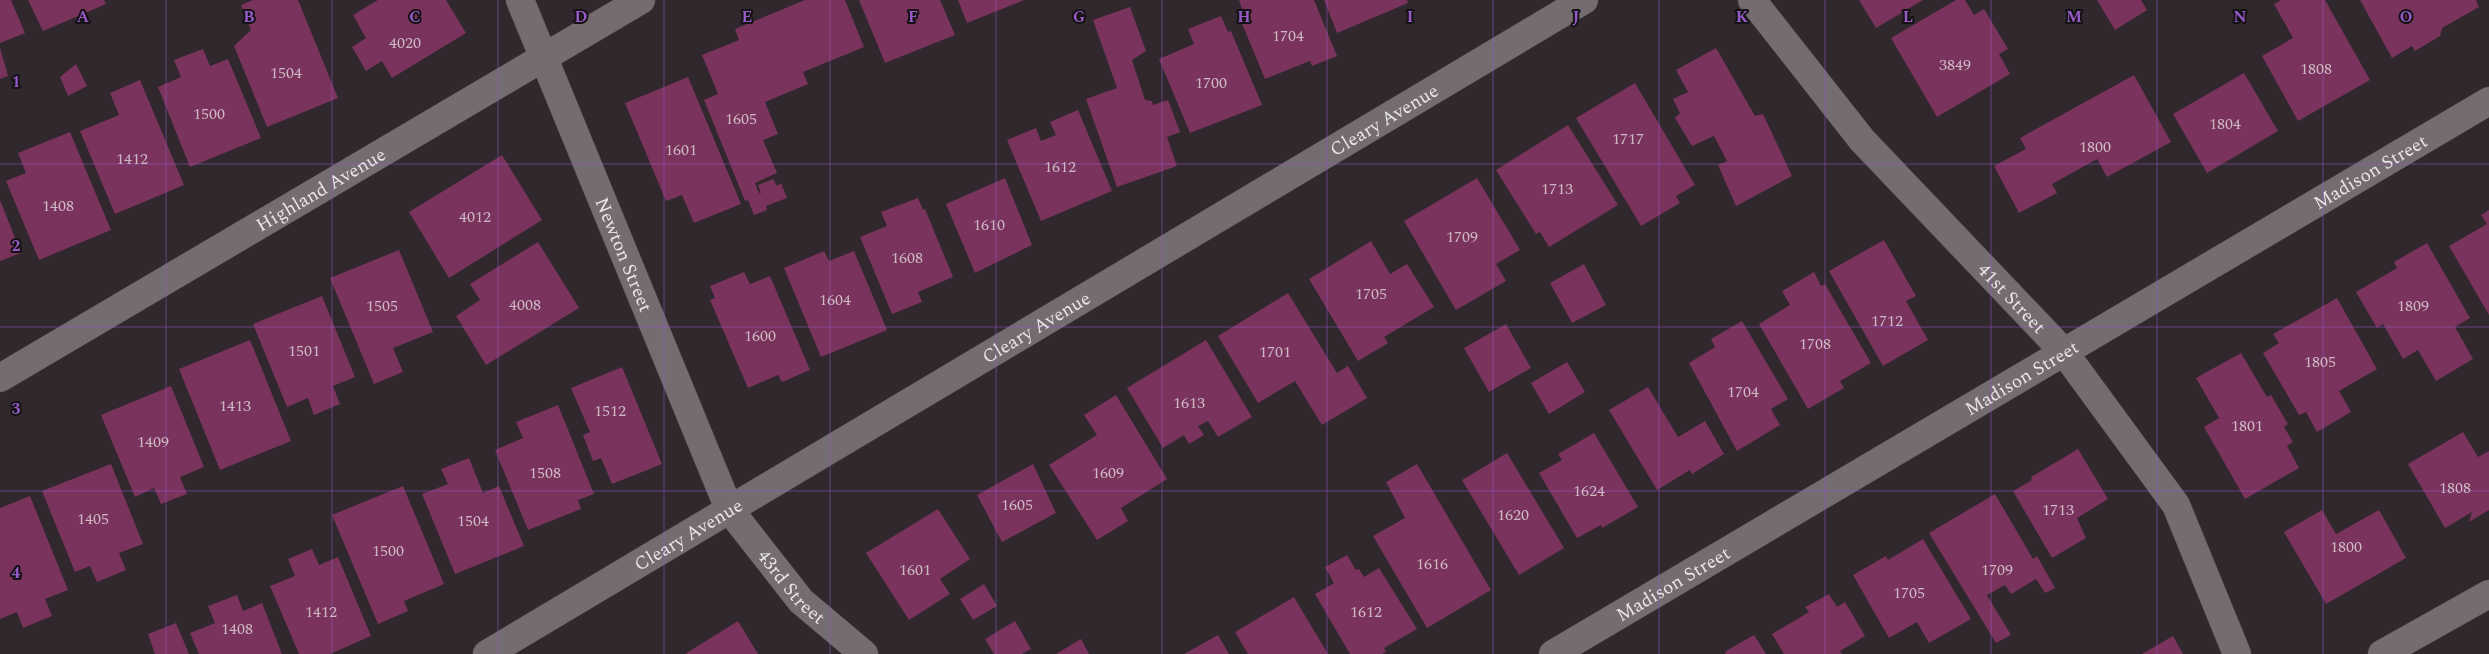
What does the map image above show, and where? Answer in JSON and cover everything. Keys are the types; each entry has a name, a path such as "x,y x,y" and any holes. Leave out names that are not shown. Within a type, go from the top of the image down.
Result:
{"street":[{"name":"Newton Street","path":"520,0 729,509"},
{"name":"Highland Avenue","path":"0,378 641,0"},
{"name":"Cleary Avenue","path":"487,654 1584,0"},
{"name":"41st Street","path":"1752,0 1862,140 2064,352 2176,505 2237,654"},
{"name":"Madison Street","path":"1553,654 2489,101"},
{"name":"43rd Street","path":"729,509 801,601 864,654"},
{"path":"2382,654 2489,594"}],"building":[{"path":"0,0 11,0 25,33 0,43"},
{"path":"28,0 104,0 106,4 43,31"},
{"path":"253,0 298,0 338,98 267,127 234,46 251,30 241,5"},
{"path":"378,0 446,0 466,33 392,78 382,61 366,71 352,47 366,38 353,15"},
{"path":"805,0 845,0 864,47 803,72 808,84 765,102 778,134 763,140 777,173 755,183 759,193 761,193 758,185 773,179 777,186 781,183 787,198 766,206 767,210 754,215 748,200 745,201 704,100 718,94 702,55 739,40 735,29"},
{"path":"859,0 940,0 955,35 885,63"},
{"path":"958,0 1024,0 967,23"},
{"path":"1239,0 1314,0 1337,56 1312,66 1310,61 1265,79 1238,14 1243,12"},
{"path":"1324,0 1407,0 1408,3 1337,33"},
{"path":"1859,0 1923,0 1876,28"},
{"path":"1956,0 1965,0 1974,15 1984,9 2008,49 1999,54 2010,74 1937,117 1891,38"},
{"path":"2097,0 2141,0 2147,10 2115,30"},
{"path":"2281,0 2325,0 2370,80 2298,121 2262,56 2293,38 2274,4"},
{"path":"2360,0 2476,0 2479,7 2442,28 2440,36 2415,51 2412,46 2392,58"},
{"path":"1130,7 1146,51 1132,60 1145,100 1152,101 1153,105 1168,100 1180,132 1167,137 1177,166 1117,187 1086,99 1117,88 1093,20"},
{"path":"1221,16 1228,32 1231,31 1262,105 1190,133 1159,59 1194,44 1188,29"},
{"path":"0,48 8,76 0,79"},
{"path":"1716,48 1755,116 1763,114 1792,176 1736,206 1718,165 1727,161 1714,136 1692,146 1675,118 1680,113 1673,99 1688,92 1676,70"},
{"path":"203,49 210,66 228,59 261,138 190,167 158,87 181,77 174,60"},
{"path":"76,64 87,86 68,96 60,77"},
{"path":"2244,73 2278,131 2207,173 2173,114"},
{"path":"2134,75 2171,142 2107,177 2097,159 2052,184 2057,193 2019,213 1994,166 2026,149 2020,138"},
{"path":"688,77 741,204 694,223 682,195 666,201 625,103"},
{"path":"140,80 184,185 115,214 80,131 119,115 110,93"},
{"path":"1635,83 1695,185 1676,196 1680,203 1641,226 1576,118"},
{"path":"1078,110 1112,191 1041,221 1007,140 1036,128 1041,141 1056,135 1050,122"},
{"path":"1568,125 1618,205 1549,247 1540,232 1536,234 1496,170"},
{"path":"70,132 111,230 39,260 6,181 26,173 18,153"},
{"path":"502,155 542,220 449,278 409,212"},
{"path":"1005,178 1032,245 975,273 946,204"},
{"path":"1477,178 1520,250 1496,264 1506,281 1456,310 1404,221"},
{"path":"918,198 923,210 925,209 953,277 918,292 922,302 892,314 860,237 887,226 881,212"},
{"path":"0,200 21,253 0,261"},
{"path":"2489,210 2489,315 2449,246 2487,224 2481,215"},
{"path":"1884,240 1916,296 1906,301 1928,340 1883,366 1829,271"},
{"path":"1371,241 1390,274 1407,264 1434,307 1384,337 1388,343 1358,361 1309,279"},
{"path":"538,242 579,308 486,365 456,316 480,300 470,284"},
{"path":"2427,243 2470,318 2455,327 2473,359 2436,381 2418,350 2403,359 2383,324 2377,328 2356,292 2397,268 2394,262"},
{"path":"399,250 433,332 393,348 403,372 374,384 330,278"},
{"path":"824,251 829,261 854,251 887,330 821,357 784,268"},
{"path":"1584,264 1606,305 1572,323 1550,283"},
{"path":"744,272 750,284 770,276 810,370 782,382 778,375 748,388 710,300 715,298 710,286"},
{"path":"1814,272 1821,286 1825,284 1871,363 1840,381 1844,388 1808,409 1759,324 1790,305 1782,291"},
{"path":"1288,293 1337,373 1348,366 1367,398 1322,425 1295,381 1258,403 1218,336"},
{"path":"322,296 355,377 333,386 340,404 314,415 308,398 287,407 253,324"},
{"path":"2337,298 2377,369 2339,391 2351,412 2317,432 2306,412 2299,415 2263,353 2279,343 2273,334"},
{"path":"1742,321 1788,399 1771,409 1780,425 1737,451 1689,363 1715,347 1711,339"},
{"path":"1506,324 1531,368 1489,392 1464,348"},
{"path":"250,340 291,441 220,470 179,369"},
{"path":"1206,340 1252,417 1218,437 1208,421 1198,426 1204,435 1189,444 1184,435 1163,448 1127,388"},
{"path":"2241,353 2267,397 2271,395 2288,424 2284,427 2293,442 2287,446 2299,468 2245,499 2204,427 2219,418 2196,378"},
{"path":"1567,362 1585,392 1549,414 1531,383"},
{"path":"622,367 662,464 612,484 601,458 593,461 583,435 590,432 571,388"},
{"path":"171,386 204,467 180,477 187,494 161,504 154,488 135,497 101,415"},
{"path":"1648,387 1678,437 1705,421 1724,454 1692,474 1690,470 1657,490 1609,410"},
{"path":"1116,395 1167,479 1121,508 1128,521 1097,540 1049,465 1097,435 1084,415"},
{"path":"558,405 594,494 578,500 581,509 528,530 495,450 523,438 516,422"},
{"path":"2463,432 2478,457 2489,451 2489,510 2469,522 2472,512 2445,528 2408,464"},
{"path":"1594,433 1638,507 1602,528 1601,525 1577,538 1539,473 1562,460 1558,454"},
{"path":"2078,449 2108,499 2077,518 2086,538 2052,558 2013,491 2032,480 2031,477"},
{"path":"1507,453 1564,548 1519,575 1462,480"},
{"path":"469,458 483,493 499,486 524,546 455,574 422,494 448,484 441,469"},
{"path":"111,464 143,544 119,553 126,570 97,582 90,566 75,572 42,491"},
{"path":"1033,464 1056,513 1002,542 977,495"},
{"path":"1417,464 1491,590 1427,628 1373,536 1405,518 1386,482"},
{"path":"403,486 444,584 404,601 408,611 378,624 332,515"},
{"path":"1995,494 2033,559 2037,556 2055,588 2045,593 2036,579 2011,594 2005,585 1987,595 2011,635 1996,643 1929,533"},
{"path":"30,496 68,590 45,599 52,616 23,628 17,612 0,619 0,508"},
{"path":"938,509 970,559 940,579 950,594 909,620 866,553"},
{"path":"2322,510 2336,534 2379,510 2406,558 2326,604 2284,532"},
{"path":"1923,539 1971,619 1929,643 1917,622 1889,638 1853,575 1886,556 1888,560"},
{"path":"312,549 319,565 338,557 371,636 330,654 299,654 270,586 295,576 288,559"},
{"path":"1347,555 1356,570 1359,569 1364,577 1379,568 1417,629 1384,648 1386,652 1382,654 1350,654 1315,594 1334,583 1325,567"},
{"path":"984,584 997,606 973,620 960,599"},
{"path":"1829,594 1837,607 1845,602 1865,636 1840,651 1842,654 1784,654 1772,634 1809,612 1805,607"},
{"path":"237,595 243,611 262,603 282,654 199,654 190,633 215,623 208,606"},
{"path":"1294,597 1328,654 1248,654 1235,632"},
{"path":"738,621 758,654 685,654"},
{"path":"1015,621 1031,649 1022,654 994,654 985,639"},
{"path":"176,623 189,654 155,654 148,634"},
{"path":"1218,635 1229,654 1184,654"},
{"path":"1754,635 1766,654 1725,654 1726,651"},
{"path":"2173,636 2183,654 2142,654"},
{"path":"1081,639 1089,654 1056,654"}]}
